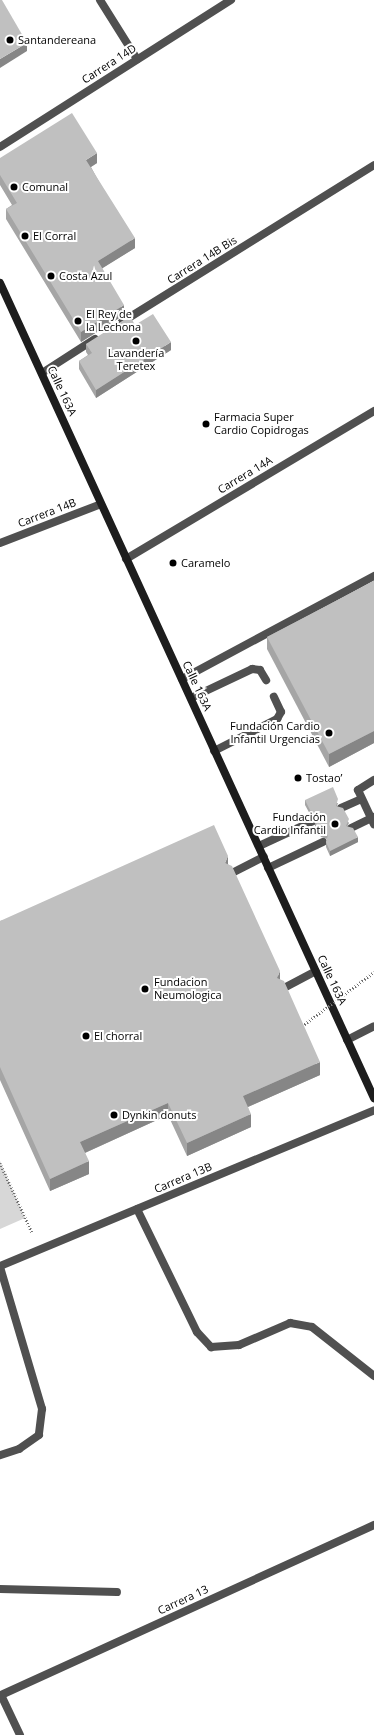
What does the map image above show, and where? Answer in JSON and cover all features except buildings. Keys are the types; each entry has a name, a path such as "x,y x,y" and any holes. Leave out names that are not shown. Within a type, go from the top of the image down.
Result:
{"main road":[{"name":"Calle 163A","path":"0,283 374,1098"}],"street":[{"path":"100,0 137,59"},
{"name":"Carrera 14D","path":"0,147 231,0"},
{"name":"Carrera 14B Bis","path":"115,327 374,165"},
{"path":"42,373 102,335"},
{"name":"Carrera 14A","path":"126,559 374,411"},
{"name":"Carrera 14B","path":"0,543 101,504"},
{"path":"182,679 374,576"},
{"path":"191,698 252,669 260,670 266,680"},
{"path":"214,750 277,719 281,712 274,697"},
{"path":"351,828 373,820 361,798 359,788 374,780"},
{"path":"341,808 361,798"},
{"path":"259,846 313,821"},
{"path":"268,868 323,842"},
{"path":"230,874 264,857"},
{"path":"282,989 316,971"},
{"path":"347,1040 374,1026"},
{"name":"Carrera 13B","path":"0,1267 374,1110"},
{"path":"137,1209 197,1332 211,1347 239,1345 290,1324 312,1327 374,1376"},
{"path":"0,1267 42,1409 40,1435 19,1448 0,1454"},
{"name":"Carrera 13","path":"20,1735 1,1696 374,1525"},
{"path":"0,1589 117,1592"}],"path":[{"path":"299,1028 374,972"},
{"path":"0,1163 40,1250"}],"shaded area":[{"path":"0,1161 25,1218 0,1229"}],"place":[{"name":"Santandereana","path":"10,40"},
{"name":"Comunal","path":"14,187"},
{"name":"El Corral","path":"25,236"},
{"name":"Costa Azul","path":"51,276"},
{"name":"El Rey de la Lechona","path":"78,321"},
{"name":"Lavandería Teretex","path":"136,341"},
{"name":"Farmacia Super Cardio Copidrogas","path":"206,424"},
{"name":"Caramelo","path":"173,563"},
{"name":"Fundación Cardio Infantil Urgencias","path":"329,733"},
{"name":"Tostao’","path":"298,778"},
{"name":"Fundación Cardio Infantil","path":"335,824"},
{"name":"Fundacion Neumologica","path":"145,989"},
{"name":"El chorral","path":"86,1036"},
{"name":"Dynkin donuts","path":"114,1115"}]}
